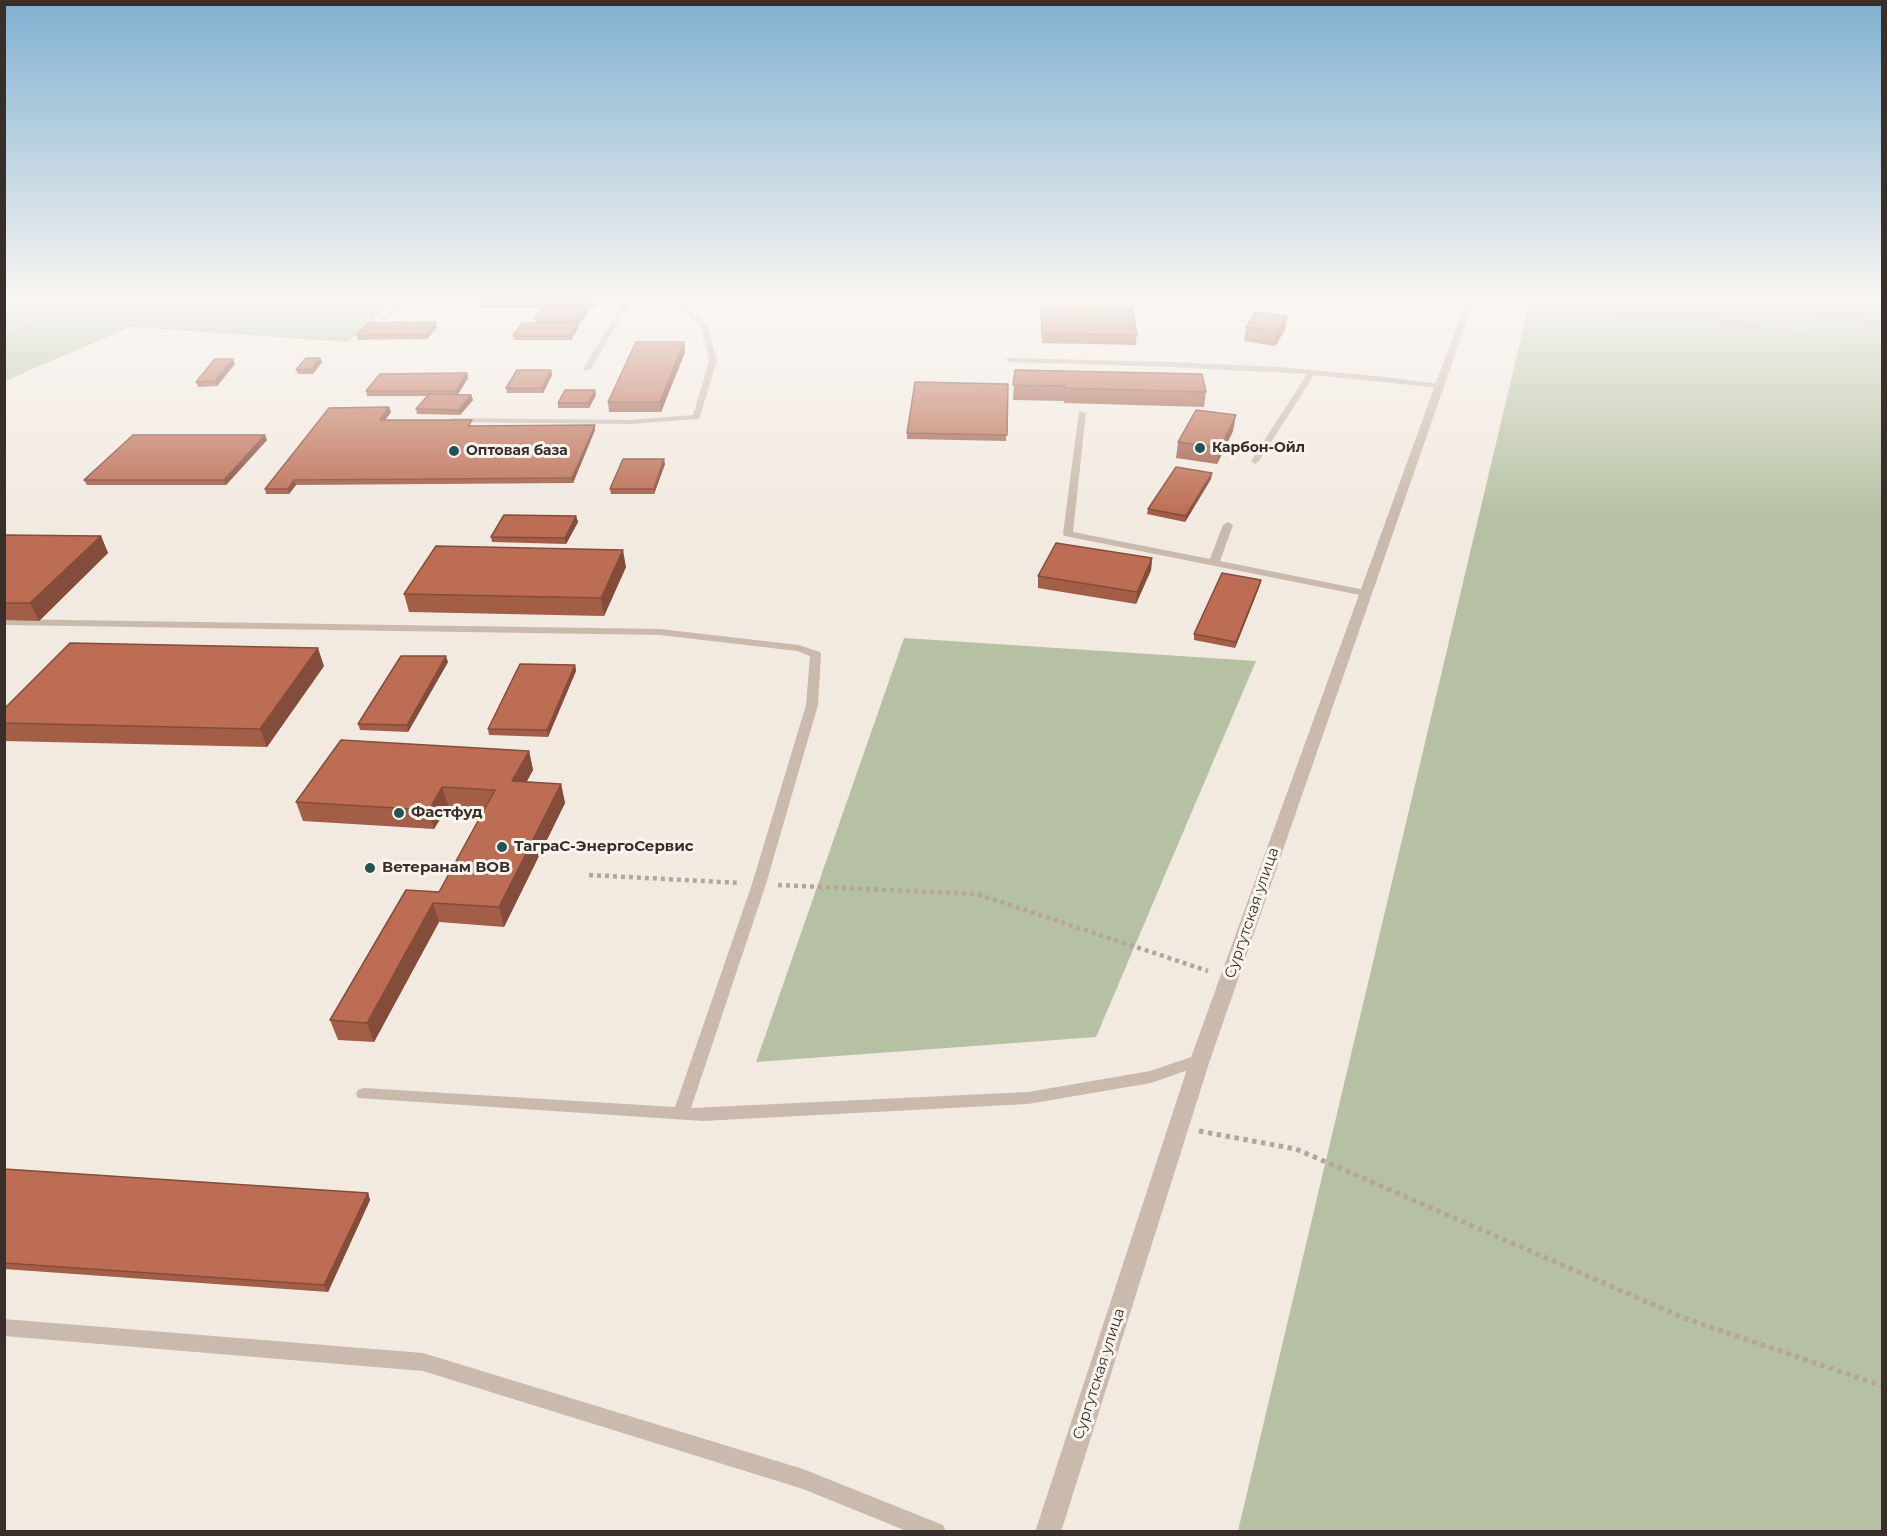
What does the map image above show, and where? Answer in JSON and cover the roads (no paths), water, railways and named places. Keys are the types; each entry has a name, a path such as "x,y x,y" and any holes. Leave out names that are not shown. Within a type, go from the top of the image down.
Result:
{"street":[{"name":"Сургутская улица","path":"1048,1532 1200,1060 1444,372"}],"lane":[{"path":"452,420 629,422 696,417 710,372"},
{"path":"1296,372 1392,379 1439,386"},
{"path":"1255,461 1311,373"},
{"path":"1082,413 1068,534 1365,593"},
{"path":"1214,563 1228,525"},
{"path":"4,622 660,632 799,648 816,654 812,705 759,884 681,1113"},
{"path":"364,1094 703,1115 1028,1098 1151,1077 1200,1060"},
{"path":"4,1327 423,1362 803,1479 936,1532"}],"place":[{"name":"Карбон-Ойл","path":"1200,448"},
{"name":"Оптовая база","path":"454,451"},
{"name":"Фастфуд","path":"399,813"},
{"name":"ТаграС-ЭнергоСервис","path":"502,847"},
{"name":"Ветеранам ВОВ","path":"370,868"}]}
